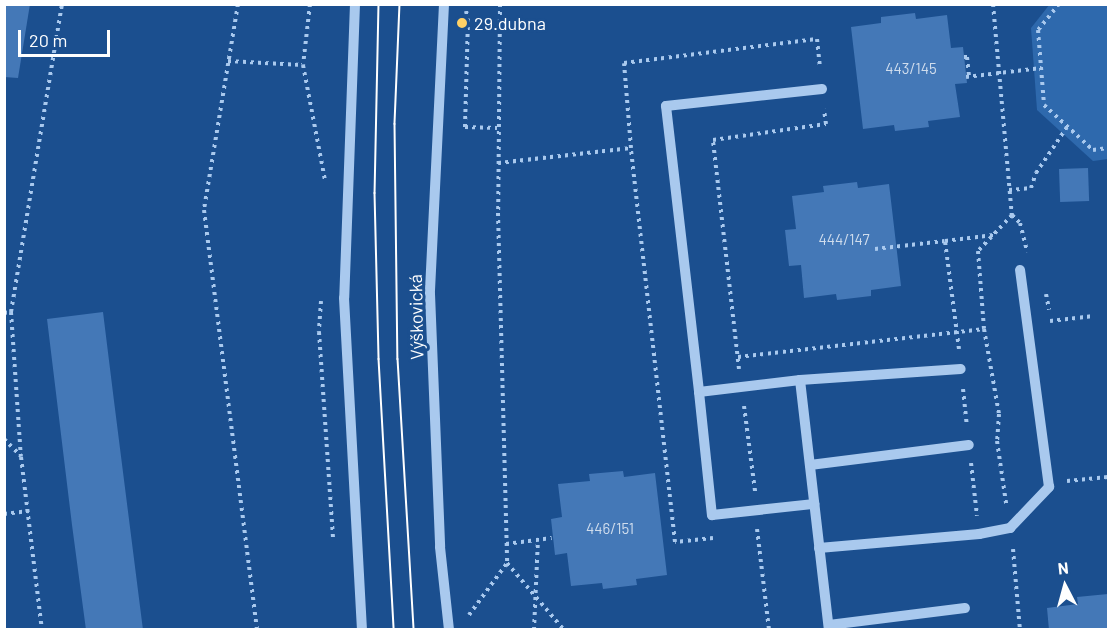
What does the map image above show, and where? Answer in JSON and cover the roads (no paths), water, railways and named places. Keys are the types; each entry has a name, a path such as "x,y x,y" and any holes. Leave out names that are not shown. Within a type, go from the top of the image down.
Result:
{"street":[{"path":"355,4 344,298 362,630"},
{"name":"Výškovická","path":"444,4 430,294 440,547 448,630"},
{"path":"814,504 712,515 666,106 822,89"},
{"path":"819,548 979,534 1010,528 1049,487 1020,270"},
{"path":"699,392 800,380 961,369"},
{"path":"800,380 829,627 964,608"},
{"path":"810,465 969,445"}],"tram line":[{"path":"379,4 375,193 379,359 394,630"},
{"path":"400,4 395,124 398,359 414,630"}],"place":[{"name":"29.dubna","path":"462,23"}]}
